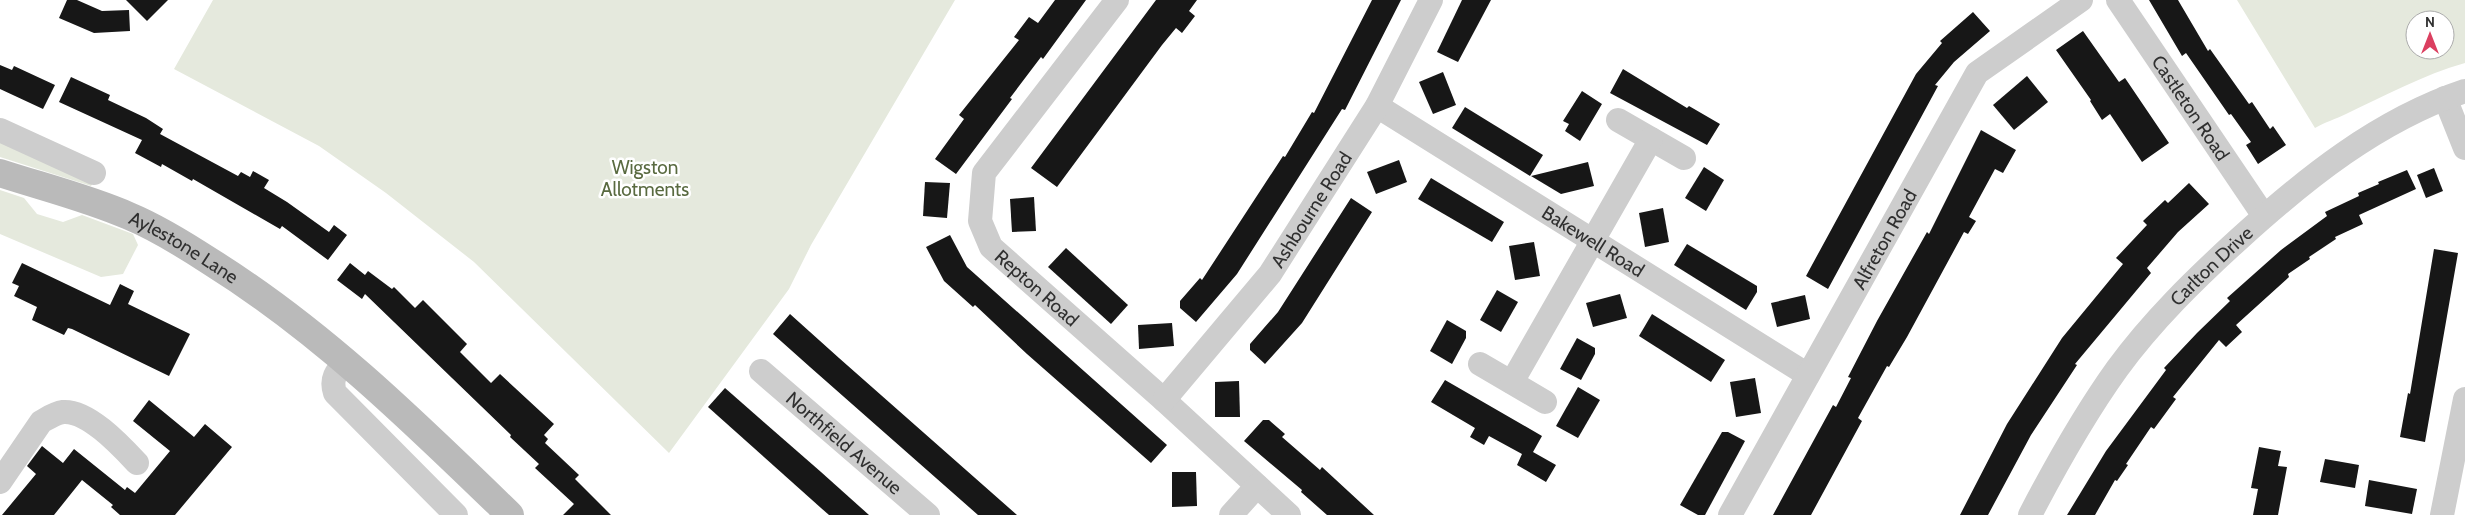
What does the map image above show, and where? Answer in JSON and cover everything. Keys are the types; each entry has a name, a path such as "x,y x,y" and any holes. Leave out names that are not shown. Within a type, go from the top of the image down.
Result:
{"main road":[{"name":"Aylestone Lane","path":"0,173 106,207 152,227 242,281 285,312 346,361 401,410 510,515"}],"street":[{"name":"Repton Road","path":"1117,0 984,173 980,221 991,248 1164,400 1289,515"},
{"name":"Ashbourne Road","path":"1164,400 1270,274 1377,106 1431,0"},
{"name":"Alfreton Road","path":"1730,515 1977,73 2081,0"},
{"name":"Castleton Road","path":"2118,0 2264,216"},
{"name":"Carlton Drive","path":"2030,515 2076,431 2118,368 2169,306 2264,216 2350,148 2455,95"},
{"path":"2455,95 2465,148"},
{"name":"Bakewell Road","path":"1377,106 1808,375"},
{"path":"1618,120 1684,158"},
{"path":"0,130 94,173"},
{"path":"1512,382 1651,139"},
{"path":"346,361 333,378 335,393 456,515"},
{"path":"1480,364 1545,402"},
{"name":"Northfield Avenue","path":"761,371 928,515"},
{"path":"2442,515 2465,399"},
{"path":"0,482 41,422 63,412 76,413 87,418 121,446 137,463"},
{"path":"1231,515 1257,486"}],"green space":[{"name":"Wigston Allotments","path":"213,0 955,0 811,245 789,289 669,453 474,262 386,193 319,146 174,69"},
{"path":"2237,0 2465,0 2465,63 2419,79 2315,128"},
{"path":"0,139 94,181 91,186 0,157"},
{"path":"0,190 24,198 37,214 63,222 82,215 133,234 138,245 123,274 101,277 0,234"}],"building":[{"path":"67,0 77,0 102,11 129,10 130,31 94,33 59,18"},
{"path":"126,0 168,0 147,21"},
{"path":"1055,0 1086,0 1043,59 1041,57 1010,98 1012,99 956,174 935,159 964,119 959,115 1019,40 1014,37 1029,17 1038,23"},
{"path":"1156,0 1197,0 1189,11 1195,16 1182,33 1176,28 1162,45 1057,187 1031,168"},
{"path":"1372,0 1401,0 1345,110 1342,109 1237,274 1196,322 1180,308 1180,301 1200,278 1202,280 1283,156 1285,157 1312,112 1314,113"},
{"path":"1462,0 1491,0 1458,62 1437,52"},
{"path":"2149,0 2178,0 2208,51 2210,49 2249,104 2252,102 2270,129 2273,126 2286,145 2258,164 2246,145 2251,142 2231,114 2229,115 2186,53 2182,56"},
{"path":"1973,12 1990,31 1954,62 1935,85 1938,86 1828,289 1806,276 1916,74 1942,43 1940,41"},
{"path":"2083,31 2119,82 2125,78 2169,143 2142,162 2110,114 2102,120 2091,100 2056,50"},
{"path":"0,65 12,70 14,66 55,85 43,109 0,89"},
{"path":"1623,69 1687,108 1689,106 1720,124 1707,145 1610,93"},
{"path":"1443,72 1456,105 1433,114 1419,82"},
{"path":"2027,76 2048,102 2014,130 1993,105"},
{"path":"71,77 110,95 108,100 146,118 163,129 160,134 238,176 241,172 250,177 253,171 269,180 264,188 329,232 334,225 347,235 328,260 282,226 280,229 193,179 192,181 162,164 161,167 135,153 142,140 59,102"},
{"path":"1582,91 1602,104 1580,141 1565,131 1569,124 1563,121"},
{"path":"1465,107 1543,155 1530,176 1452,128"},
{"path":"1981,130 2016,150 2003,173 1995,169 1969,217 1976,221 1968,234 1964,232 1907,337 1889,367 1887,366 1858,418 1862,421 1811,515 1773,515 1833,405 1836,407 1851,378 1848,377 1877,321 1927,232 1929,234"},
{"path":"1399,160 1407,182 1376,194 1367,172"},
{"path":"1588,162 1594,186 1561,194 1531,176"},
{"path":"1704,167 1724,180 1706,211 1685,198"},
{"path":"2434,168 2443,191 2426,198 2417,175"},
{"path":"2407,170 2416,189 2359,215 2363,224 2335,237 2336,239 2288,274 2289,277 2236,325 2242,332 2226,347 2219,340 2173,397 2176,399 2154,429 2151,427 2126,464 2128,465 2117,481 2115,480 2095,515 2067,515 2106,451 2166,370 2164,368 2230,301 2227,298 2281,250 2327,216 2325,212 2359,196 2358,193 2379,184 2378,182"},
{"path":"1431,178 1504,222 1492,242 1418,199"},
{"path":"925,182 950,183 947,218 923,216"},
{"path":"2189,183 2209,204 2178,232 2147,268 2151,273 2075,364 2077,365 2031,435 1988,515 1960,515 2007,424 2062,338 2123,264 2116,258 2147,225 2143,221 2165,200 2168,203"},
{"path":"1034,197 1036,231 1012,232 1010,199"},
{"path":"1351,198 1372,212 1302,323 1265,364 1250,350 1250,344 1278,312"},
{"path":"1663,208 1669,242 1645,247 1639,213"},
{"path":"950,235 967,267 1167,445 1151,463 1027,354 975,305 973,307 944,281 926,247"},
{"path":"1534,242 1540,276 1515,280 1509,246"},
{"path":"1687,244 1757,286 1757,292 1746,310 1674,265"},
{"path":"1066,248 1128,305 1111,324 1048,267"},
{"path":"2434,249 2458,253 2425,442 2400,437 2408,393 2410,394"},
{"path":"22,263 110,305 120,284 134,291 128,304 190,334 169,376 72,329 68,328 64,335 32,320 37,307 14,296 19,286 12,283"},
{"path":"350,263 365,275 368,271 392,289 394,287 415,308 423,300 467,344 460,352 491,383 500,374 554,424 544,435 548,439 545,443 579,475 575,479 611,515 563,515 574,504 535,468 539,464 365,294 362,299 337,280"},
{"path":"1497,290 1518,302 1501,332 1480,320"},
{"path":"1620,294 1627,318 1593,327 1586,303"},
{"path":"1805,295 1810,319 1777,327 1771,303"},
{"path":"790,314 1017,515 978,515 810,367 773,334"},
{"path":"1652,314 1725,360 1711,382 1639,336"},
{"path":"1447,320 1466,331 1466,338 1452,364 1430,351"},
{"path":"1172,323 1174,346 1139,349 1138,325"},
{"path":"1577,338 1595,348 1595,354 1581,380 1560,369"},
{"path":"1755,378 1761,413 1736,417 1730,382"},
{"path":"1445,380 1542,436 1533,452 1556,465 1546,482 1517,465 1522,454 1489,436 1484,445 1470,437 1475,428 1431,402"},
{"path":"1239,381 1240,417 1215,417 1215,382"},
{"path":"1578,387 1600,400 1578,438 1556,426"},
{"path":"725,388 869,515 829,515 821,508 708,407"},
{"path":"149,400 194,437 205,424 232,447 175,515 120,515 111,507 113,505 82,480 54,515 2,515 36,474 27,466 42,446 63,463 74,449 125,490 127,487 135,493 170,451 133,421"},
{"path":"1263,420 1269,420 1285,434 1282,437 1320,470 1322,467 1374,515 1327,515 1301,492 1302,490 1244,441"},
{"path":"1722,432 1728,432 1745,441 1705,515 1698,515 1680,505"},
{"path":"2259,447 2281,451 2278,466 2287,467 2278,515 2253,515 2258,489 2251,488"},
{"path":"2325,459 2359,465 2355,488 2320,482"},
{"path":"1172,472 1196,472 1197,506 1172,507"},
{"path":"2369,480 2417,489 2412,514 2365,506"}]}
